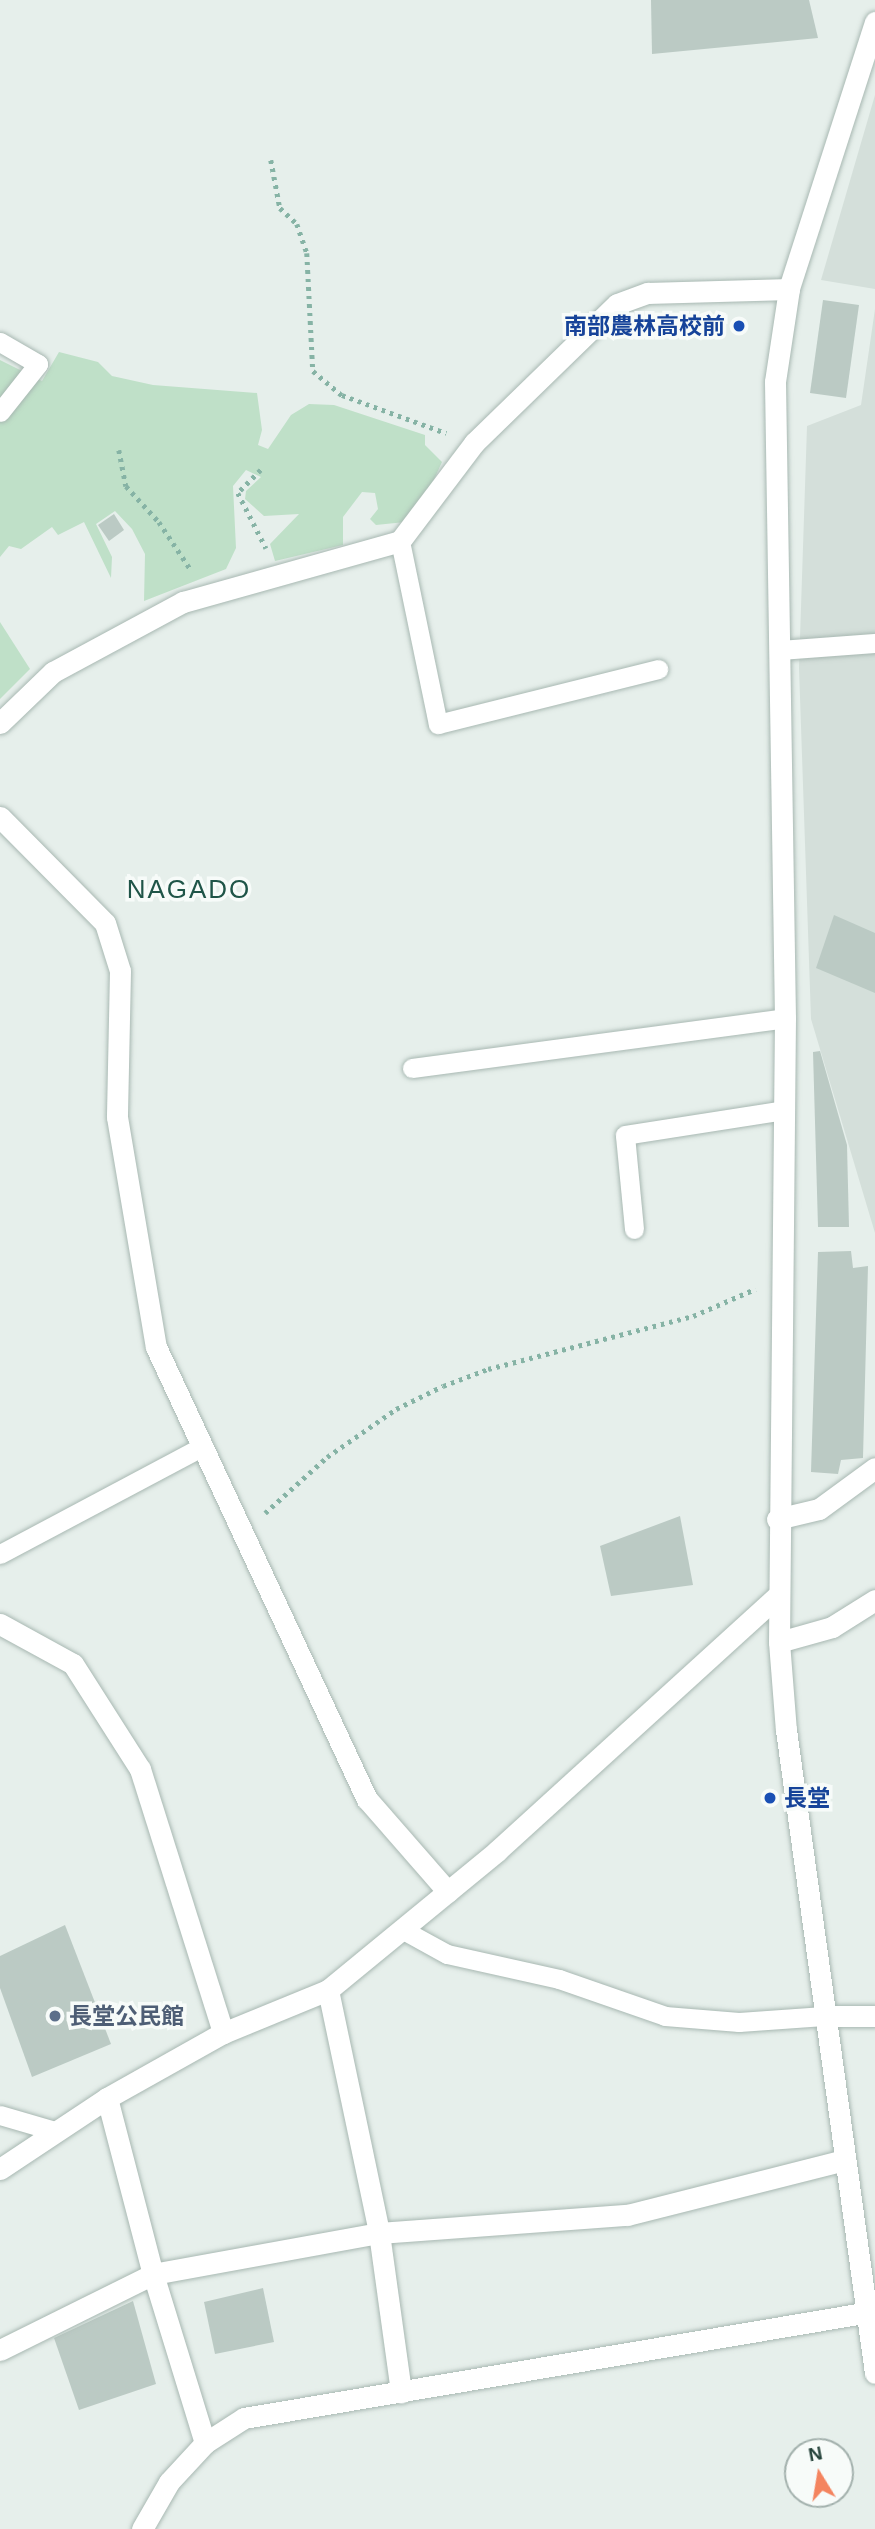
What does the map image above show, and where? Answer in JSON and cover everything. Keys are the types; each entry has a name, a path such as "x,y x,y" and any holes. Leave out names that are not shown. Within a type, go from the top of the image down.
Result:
{"street":[{"path":"875,22 789,289 775,382 785,1018 777,1519 779,1642 786,1730 845,2160 871,2312 875,2372"},
{"path":"0,723 53,672 183,602 400,541 474,443 617,304 648,293 789,289"},
{"path":"0,817 105,923 120,971 117,1116 156,1347 366,1798 448,1892"},
{"path":"777,1519 819,1509 875,1468"},
{"path":"0,2169 107,2098 223,2033 328,1990 404,1931 778,1595"},
{"path":"779,1642 832,1627 875,1600"},
{"path":"0,1625 73,1664 140,1769 223,2033"},
{"path":"328,1990 379,2233 401,2392"},
{"path":"824,2016 875,2016"},
{"path":"107,2098 153,2274 205,2443"},
{"path":"0,2350 153,2274 379,2233 627,2214 845,2160"},
{"path":"142,2529 169,2482 205,2443 244,2418 871,2312"}],"lane":[{"path":"0,342 38,364 0,412"},
{"path":"400,541 438,724 658,669"},
{"path":"779,650 875,643"},
{"path":"412,1069 785,1018"},
{"path":"634,1230 625,1135 784,1110"},
{"path":"0,1554 203,1446"},
{"path":"404,1931 447,1954 559,1979 665,2016 739,2022 824,2016"},
{"path":"0,2115 55,2131"}],"path":[{"path":"271,160 280,208 297,224 307,253 313,371 342,396 474,443"},
{"path":"120,450 126,486 159,522 206,596"},
{"path":"261,470 239,493 275,576"},
{"path":"244,1532 327,1457 396,1409 443,1385 488,1369 693,1316 736,1294 782,1281"}],"shaded area":[{"path":"875,95 875,289 821,280"},
{"path":"875,309 875,1233 811,1019 799,668 807,426 861,405"}],"green space":[{"path":"59,352 98,362 112,376 153,385 257,393 262,430 258,445 268,449 291,415 309,404 334,405 425,435 425,445 442,462 423,503 405,522 376,525 370,519 378,509 375,493 362,492 343,517 343,545 275,561 270,544 299,514 264,516 245,499 246,491 261,477 246,470 233,486 236,548 226,569 144,601 145,554 132,529 115,511 96,524 112,557 111,578 84,522 58,535 52,527 21,549 9,546 0,557 0,360 42,381"},
{"path":"0,622 30,669 0,699"}],"building":[{"path":"651,0 809,0 818,38 652,54"},
{"path":"823,300 859,305 846,398 810,393"},
{"path":"114,514 124,530 109,541 98,525"},
{"path":"834,915 875,933 875,993 816,968"},
{"path":"820,1051 847,1145 849,1227 818,1227 813,1052"},
{"path":"851,1251 853,1268 868,1266 863,1458 841,1460 838,1474 811,1472 818,1252"},
{"path":"680,1516 693,1585 611,1596 600,1546"},
{"name":"長堂公民館","path":"65,1925 111,2044 32,2077 0,1988 0,1956"},
{"path":"263,2288 274,2342 215,2354 204,2302"},
{"path":"133,2301 156,2384 79,2410 54,2338"}],"place":[{"name":"南部農林高校前","path":"739,326"},
{"name":"長堂","path":"770,1798"},
{"name":"長堂公民館","path":"55,2016"}],"district":[{"name":"NAGADO","path":"189,890"}]}
